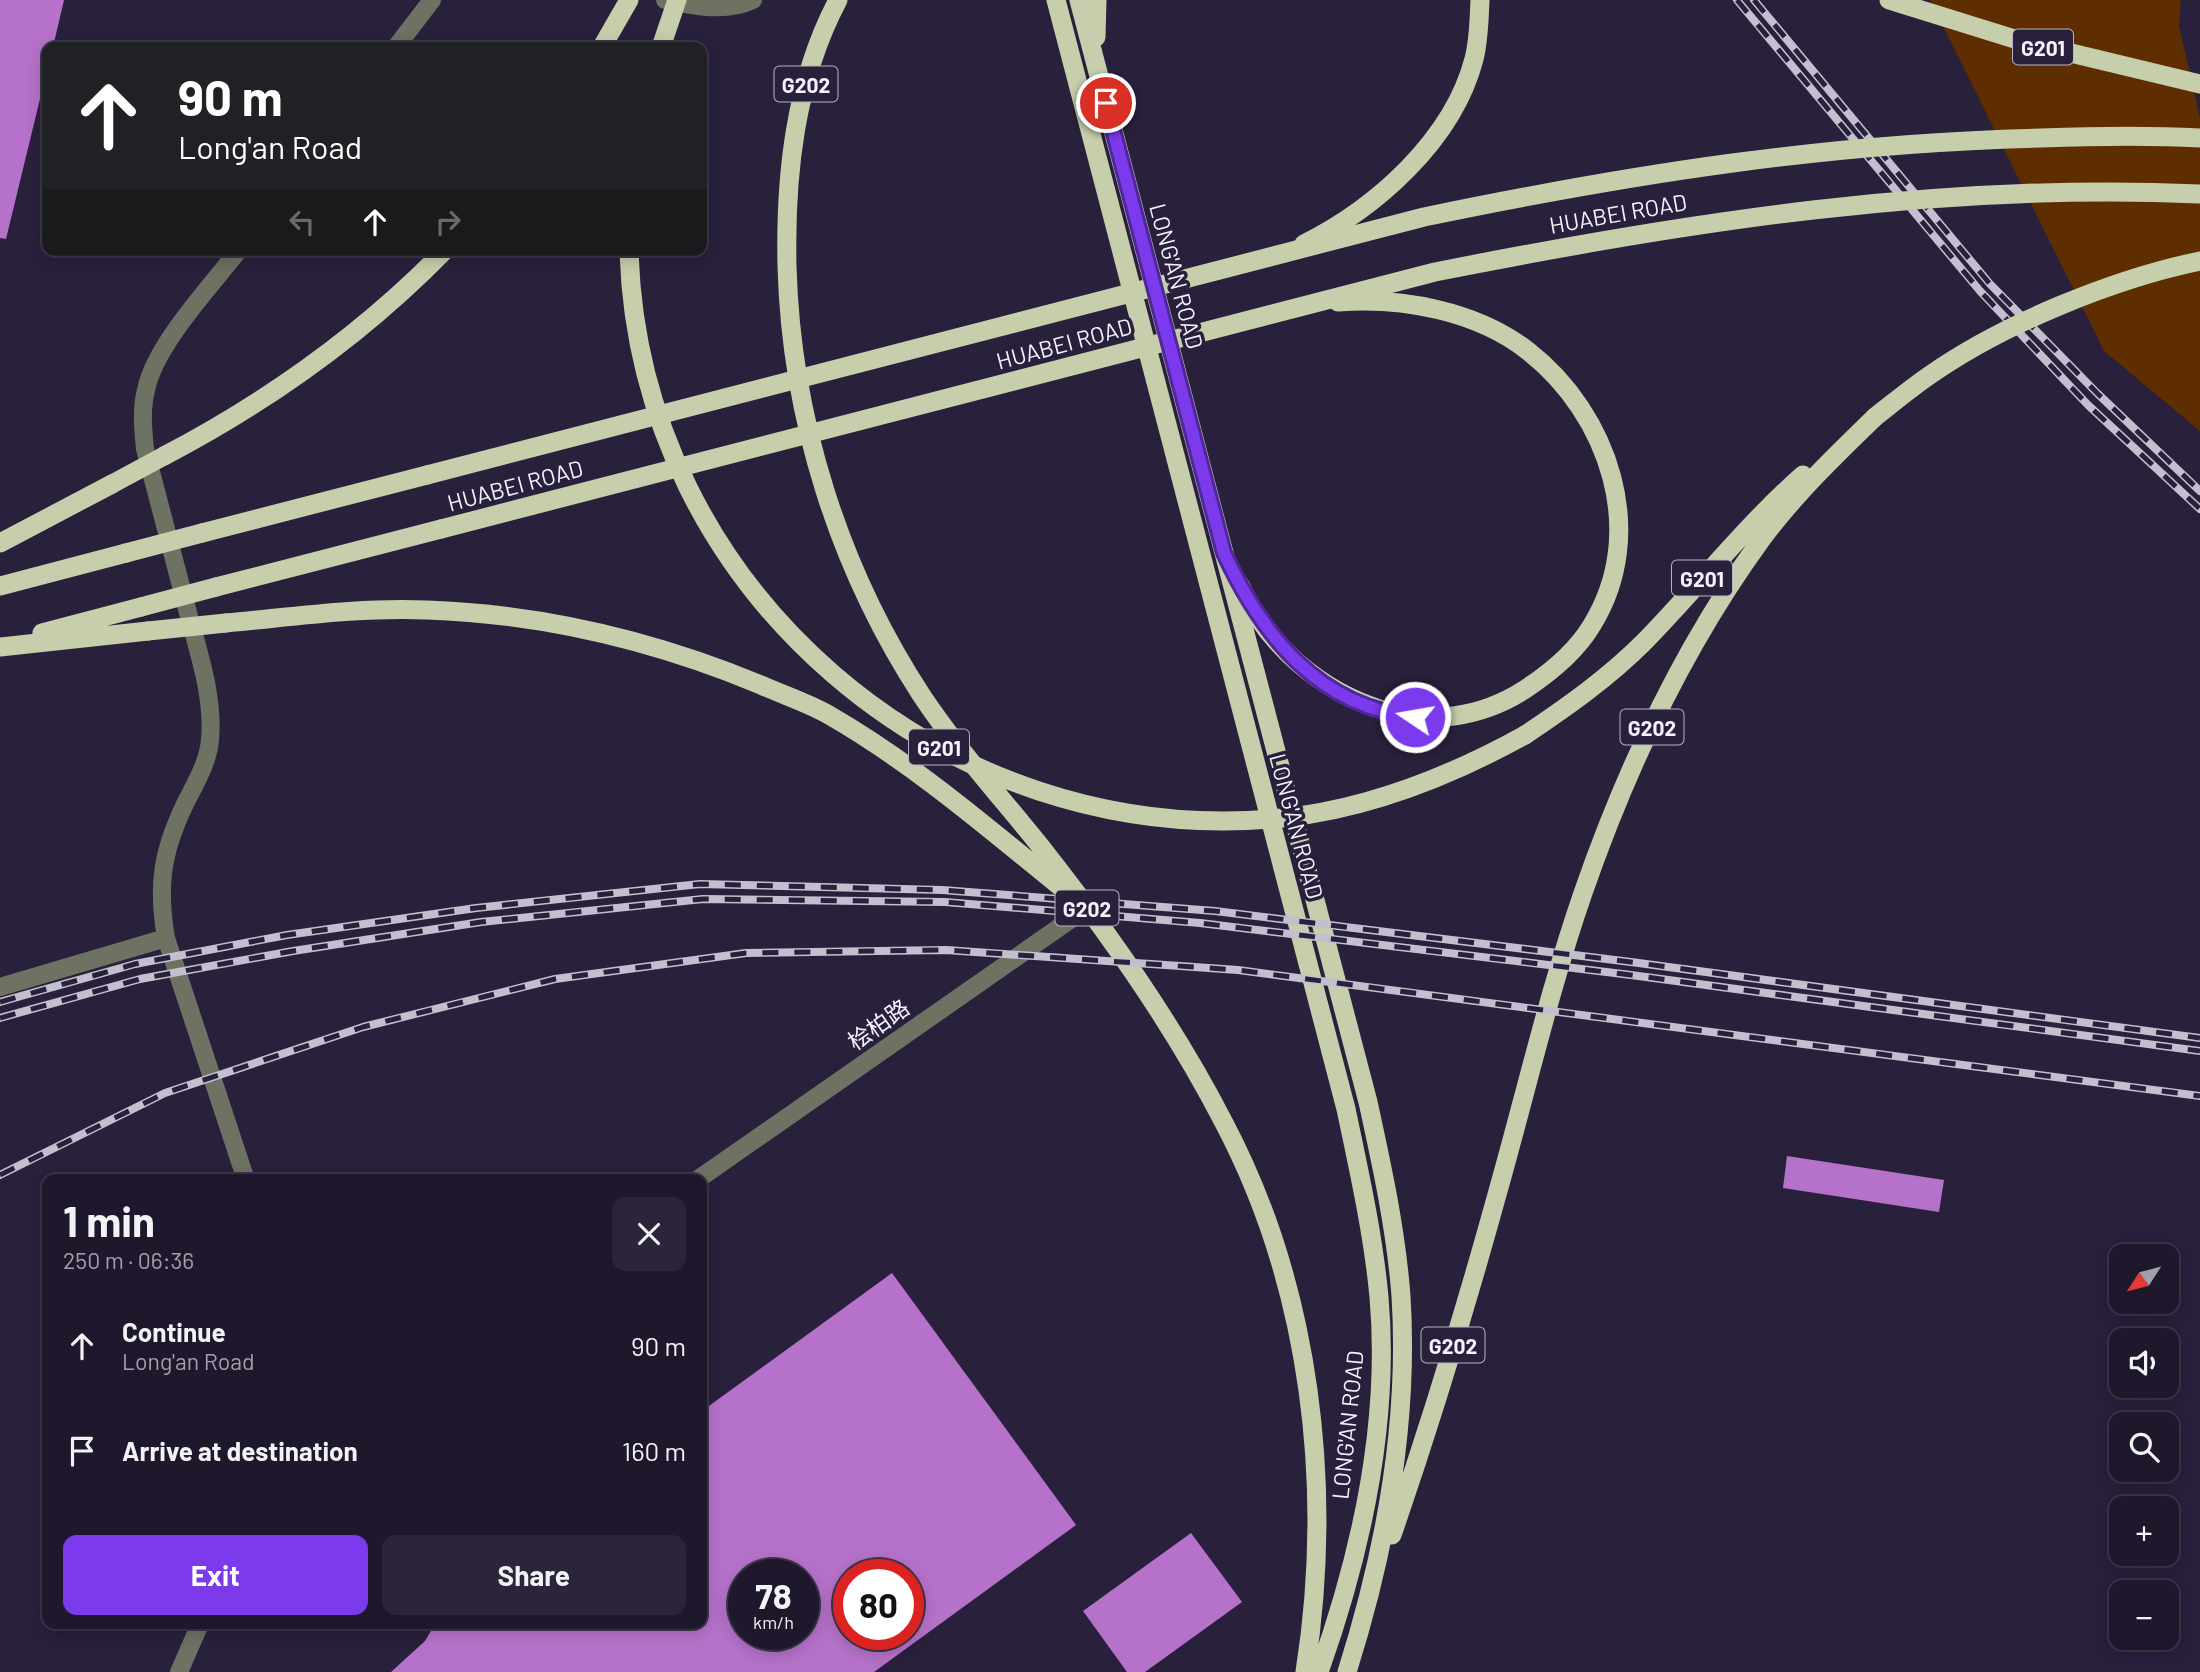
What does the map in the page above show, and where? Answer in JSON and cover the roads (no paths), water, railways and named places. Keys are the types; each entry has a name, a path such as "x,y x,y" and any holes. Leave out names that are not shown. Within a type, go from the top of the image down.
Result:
{"highway":[{"path":"605,42 629,0"},
{"path":"663,42 677,0"},
{"name":"G202","path":"838,0 811,65 797,119 789,173 786,235 793,347 801,405 815,463 840,532 891,645 921,695 957,747 1043,850 1087,908 1185,1052 1225,1123 1256,1192 1283,1273 1301,1344 1316,1493 1316,1577 1305,1672"},
{"name":"LONG'AN ROAD","path":"1056,0 1346,1109 1368,1212 1379,1298 1381,1380 1372,1463 1345,1587 1319,1672"},
{"name":"LONG'AN ROAD","path":"1079,0 1368,1102 1391,1209 1401,1297 1402,1382 1393,1467 1370,1598 1347,1672"},
{"path":"1097,0 1099,77"},
{"path":"1288,252 1348,219 1403,173 1426,147 1462,91 1474,59 1480,0"},
{"name":"G201","path":"1889,0 2021,41 2200,84"},
{"name":"HUABEI ROAD","path":"0,586 1424,217 1532,194 1766,157 1987,139 2119,136 2200,138"},
{"name":"HUABEI ROAD","path":"0,645 1435,272 1575,244 1796,211 1922,200 2052,194 2200,194"},
{"path":"0,543 210,432 283,387 350,337 438,256"},
{"name":"G201","path":"630,256 636,328 646,376 663,433 682,478 706,525 738,572 770,613 803,647 837,679 879,712 969,763 1014,782 1063,798 1176,819 1281,818 1367,802 1453,772 1525,735 1603,680 1644,642 1786,490 1932,374 2000,334 2047,311 2095,292 2200,261"},
{"path":"1224,553 1243,593 1265,627 1292,658 1326,685 1360,703 1398,715 1432,719 1472,714 1511,698 1544,677 1567,656 1592,624 1609,587 1617,555 1619,524 1615,487 1607,457 1592,425 1555,376 1528,351 1499,333 1429,308 1386,300 1310,304"},
{"name":"G202","path":"1370,1598 1430,1421 1583,894 1618,802 1659,711 1707,623 1762,539 1815,476 1875,417"},
{"path":"0,645 360,611 426,610 495,615 639,642 710,664 826,714 880,747 942,791 1087,908"}],"street":[{"path":"400,42 432,0"},
{"path":"665,0 723,8 753,0"},
{"path":"234,256 157,359 146,388 142,418 145,449 205,674 210,714 210,741 205,764 172,832 164,857 161,886 166,938 244,1174"},
{"name":"桧柏路","path":"706,1174 1087,908"},
{"path":"0,987 166,938"},
{"path":"179,1672 198,1629"}],"railway":[{"path":"1737,0 1980,291 2088,405 2200,509"},
{"path":"1754,0 1990,284 2098,394 2200,491"},
{"path":"0,1002 135,964 287,935 476,908 700,884 942,890 1215,911 1631,962 2200,1038"},
{"path":"0,1018 140,979 293,951 481,922 703,899 945,902 1200,923 1631,975 2200,1051"},
{"path":"0,1175 165,1093 363,1027 555,979 746,953 946,950 1238,970 2200,1096"}]}
